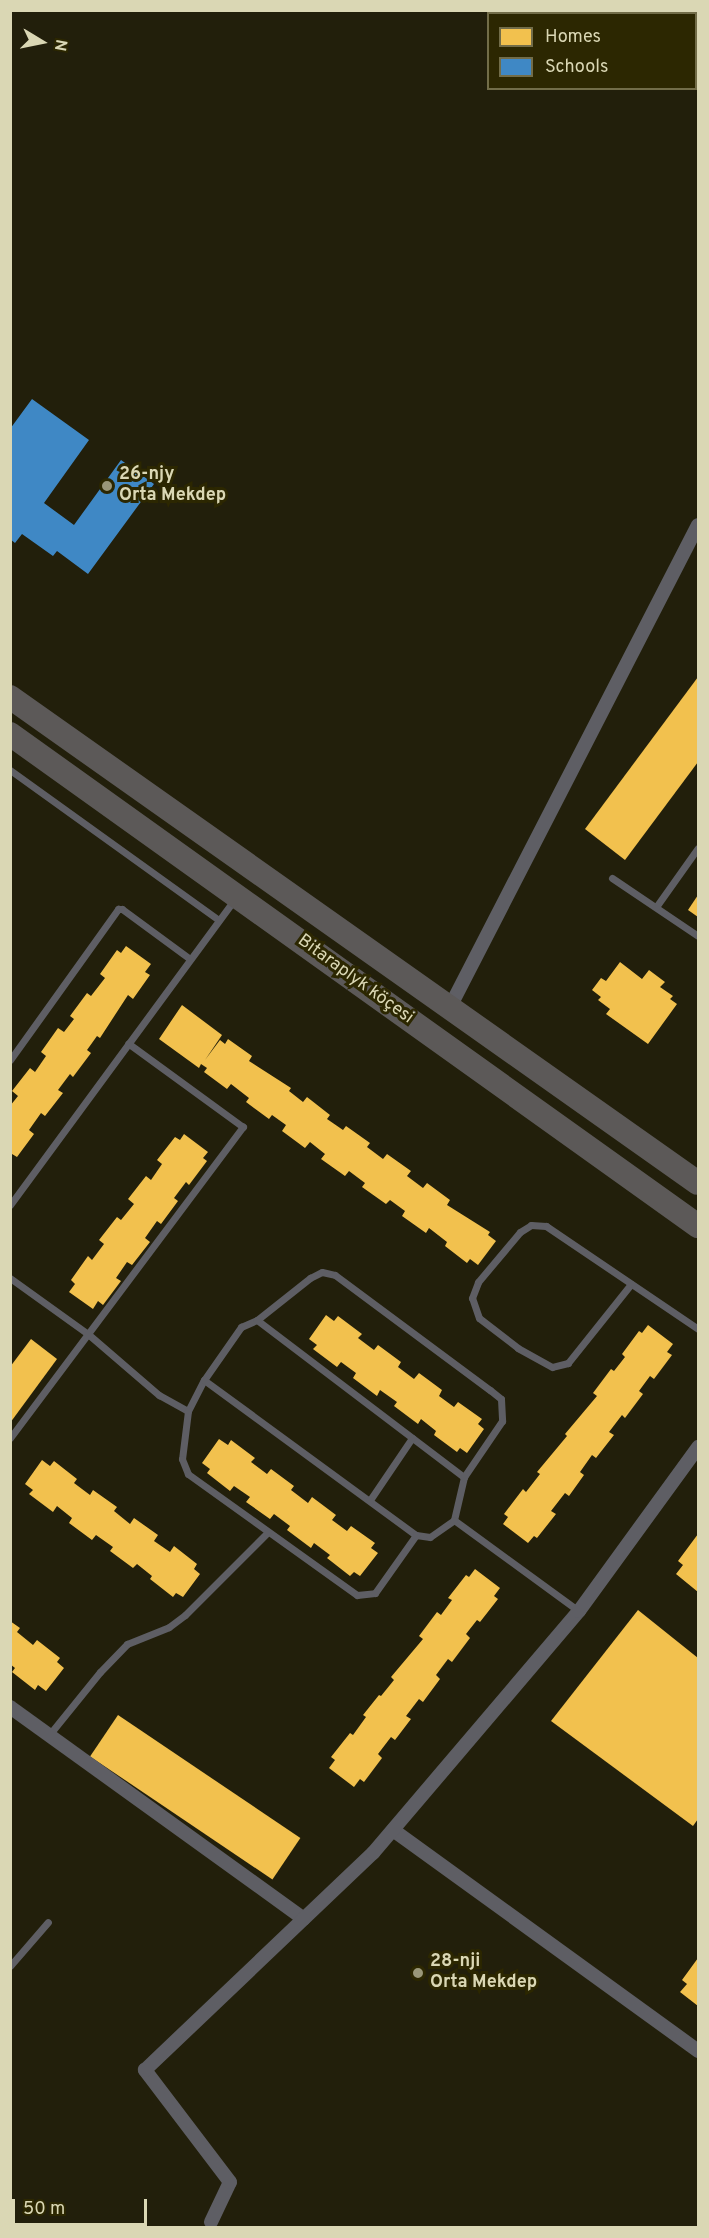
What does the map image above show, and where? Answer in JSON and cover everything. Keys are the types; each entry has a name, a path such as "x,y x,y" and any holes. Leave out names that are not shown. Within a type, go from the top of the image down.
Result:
{"highway":[{"name":"Bitaraplyk köçesi","path":"10,697 699,1183"},
{"name":"Bitaraplyk köçesi","path":"10,734 699,1226"}],"street":[{"path":"450,1008 699,525"},
{"path":"207,2225 230,2182 145,2070 373,1853 579,1611 699,1447"},
{"path":"10,1707 304,1919"},
{"path":"393,1830 698,2050"}],"lane":[{"path":"10,770 219,920"},
{"path":"656,907 699,848"},
{"path":"612,878 699,936"},
{"path":"10,1205 237,895"},
{"path":"10,1060 118,909 122,909 190,959"},
{"path":"10,1438 243,1127 128,1043"},
{"path":"631,1284 568,1363 552,1367 518,1348 479,1318 472,1298 478,1282 520,1232 531,1225 546,1226 699,1329"},
{"path":"204,1380 416,1535 430,1537 454,1520 464,1477 502,1421 501,1399 335,1275 322,1272 310,1278 257,1320 241,1327 204,1380 188,1411 182,1450 188,1474 357,1595 375,1593 416,1535"},
{"path":"10,1278 88,1334 159,1395 188,1411"},
{"path":"257,1320 464,1477"},
{"path":"370,1500 412,1438"},
{"path":"454,1520 579,1611"},
{"path":"49,1735 100,1672 127,1644 169,1627 185,1615 268,1532"},
{"path":"10,1966 48,1922"}],"building: Homes":[{"path":"698,677 698,762 625,860 585,829"},
{"path":"698,895 698,917 688,910"},
{"path":"126,946 151,964 145,972 150,975 133,999 128,995 100,1038 97,1036 87,1050 91,1053 73,1077 70,1074 58,1090 63,1093 45,1116 41,1113 29,1130 34,1134 17,1157 12,1154 10,1156 10,1106 18,1096 12,1091 30,1068 35,1072 46,1056 41,1052 58,1028 64,1032 74,1019 70,1016 87,993 91,996 105,978 100,974 117,950 121,953"},
{"path":"620,962 642,979 649,970 665,982 660,987 673,996 670,999 677,1004 648,1044 606,1014 610,1009 598,1000 601,997 592,990 601,978 606,981"},
{"path":"182,1005 222,1035 205,1060 220,1040 225,1044 228,1039 252,1056 249,1061 291,1088 289,1091 303,1102 307,1097 330,1115 327,1119 343,1130 346,1126 370,1143 367,1147 383,1159 387,1154 411,1171 407,1176 423,1188 427,1183 450,1200 447,1205 490,1232 488,1235 496,1241 478,1265 470,1259 467,1263 445,1246 447,1242 429,1228 426,1233 402,1216 405,1211 390,1200 386,1204 362,1187 365,1183 349,1171 345,1176 321,1159 325,1154 310,1142 305,1148 282,1131 286,1125 272,1115 269,1119 246,1102 249,1098 231,1084 227,1089 204,1072 207,1068 201,1064 199,1068 159,1039"},
{"path":"184,1134 208,1152 203,1158 207,1161 189,1185 186,1182 174,1198 178,1201 161,1224 157,1221 145,1238 150,1242 132,1265 127,1262 116,1278 121,1281 103,1305 98,1301 93,1309 69,1292 75,1284 71,1280 88,1256 92,1260 104,1244 99,1240 117,1217 121,1220 134,1204 128,1199 146,1176 151,1180 162,1164 157,1160 175,1137 180,1140"},
{"path":"326,1315 334,1321 338,1316 362,1334 358,1338 374,1350 378,1345 401,1362 398,1367 414,1379 419,1373 442,1390 439,1396 454,1407 458,1402 482,1419 478,1424 484,1429 467,1453 460,1448 457,1452 434,1435 436,1431 421,1419 418,1424 394,1406 397,1402 380,1390 377,1396 353,1378 356,1373 341,1362 337,1367 313,1349 317,1345 309,1339"},
{"path":"648,1325 673,1344 667,1352 672,1355 654,1379 650,1376 639,1391 643,1394 625,1418 622,1415 609,1432 614,1435 596,1458 592,1455 580,1472 584,1475 569,1496 565,1493 551,1511 556,1514 537,1538 534,1536 528,1543 503,1524 508,1517 504,1514 523,1489 526,1492 540,1474 537,1472 597,1396 593,1393 611,1369 614,1371 625,1357 622,1354 639,1331 642,1333"},
{"path":"31,1339 57,1359 10,1423 10,1367"},
{"path":"219,1439 228,1445 231,1440 255,1458 251,1462 267,1474 271,1469 294,1486 291,1490 308,1503 312,1497 336,1515 332,1520 347,1531 351,1526 375,1543 371,1548 378,1553 360,1576 354,1572 350,1576 327,1558 330,1555 314,1543 311,1548 287,1530 290,1526 274,1514 270,1519 246,1502 250,1497 234,1486 230,1491 207,1473 210,1469 202,1463"},
{"path":"42,1460 50,1466 54,1461 77,1479 74,1483 90,1495 93,1490 117,1507 114,1511 130,1524 134,1518 158,1535 154,1541 170,1552 174,1546 197,1564 194,1569 200,1574 183,1597 176,1593 173,1597 150,1579 152,1576 137,1564 133,1568 110,1551 113,1547 96,1535 92,1540 69,1523 72,1518 57,1506 53,1512 29,1494 33,1490 25,1484"},
{"path":"698,1534 698,1592 676,1574 683,1565 678,1561"},
{"path":"475,1569 500,1588 494,1596 498,1599 480,1622 477,1620 466,1634 470,1638 452,1662 448,1659 436,1675 440,1679 423,1702 419,1699 406,1716 411,1719 395,1740 391,1737 378,1754 382,1758 364,1782 360,1779 354,1787 329,1768 335,1760 331,1757 350,1733 353,1735 366,1717 363,1715 394,1680 391,1677 423,1639 419,1636 437,1612 441,1615 452,1600 448,1598 466,1575 469,1577"},
{"path":"638,1610 698,1658 698,1819 693,1826 551,1721"},
{"path":"10,1621 20,1628 17,1632 33,1645 37,1640 60,1658 57,1662 64,1668 46,1691 38,1685 35,1690 12,1672 15,1668 10,1664"},
{"path":"118,1715 300,1838 272,1879 90,1756"},
{"path":"698,1958 698,2006 680,1992 687,1984 682,1980"}],"building: Schools":[{"path":"32,399 89,440 44,503 74,525 121,460 154,484 88,574 57,551 53,556 22,534 15,543 10,539 10,429"}],"place":[{"name":"26-njy Orta Mekdep","path":"107,486"},
{"name":"28-nji Orta Mekdep","path":"418,1973"}]}
